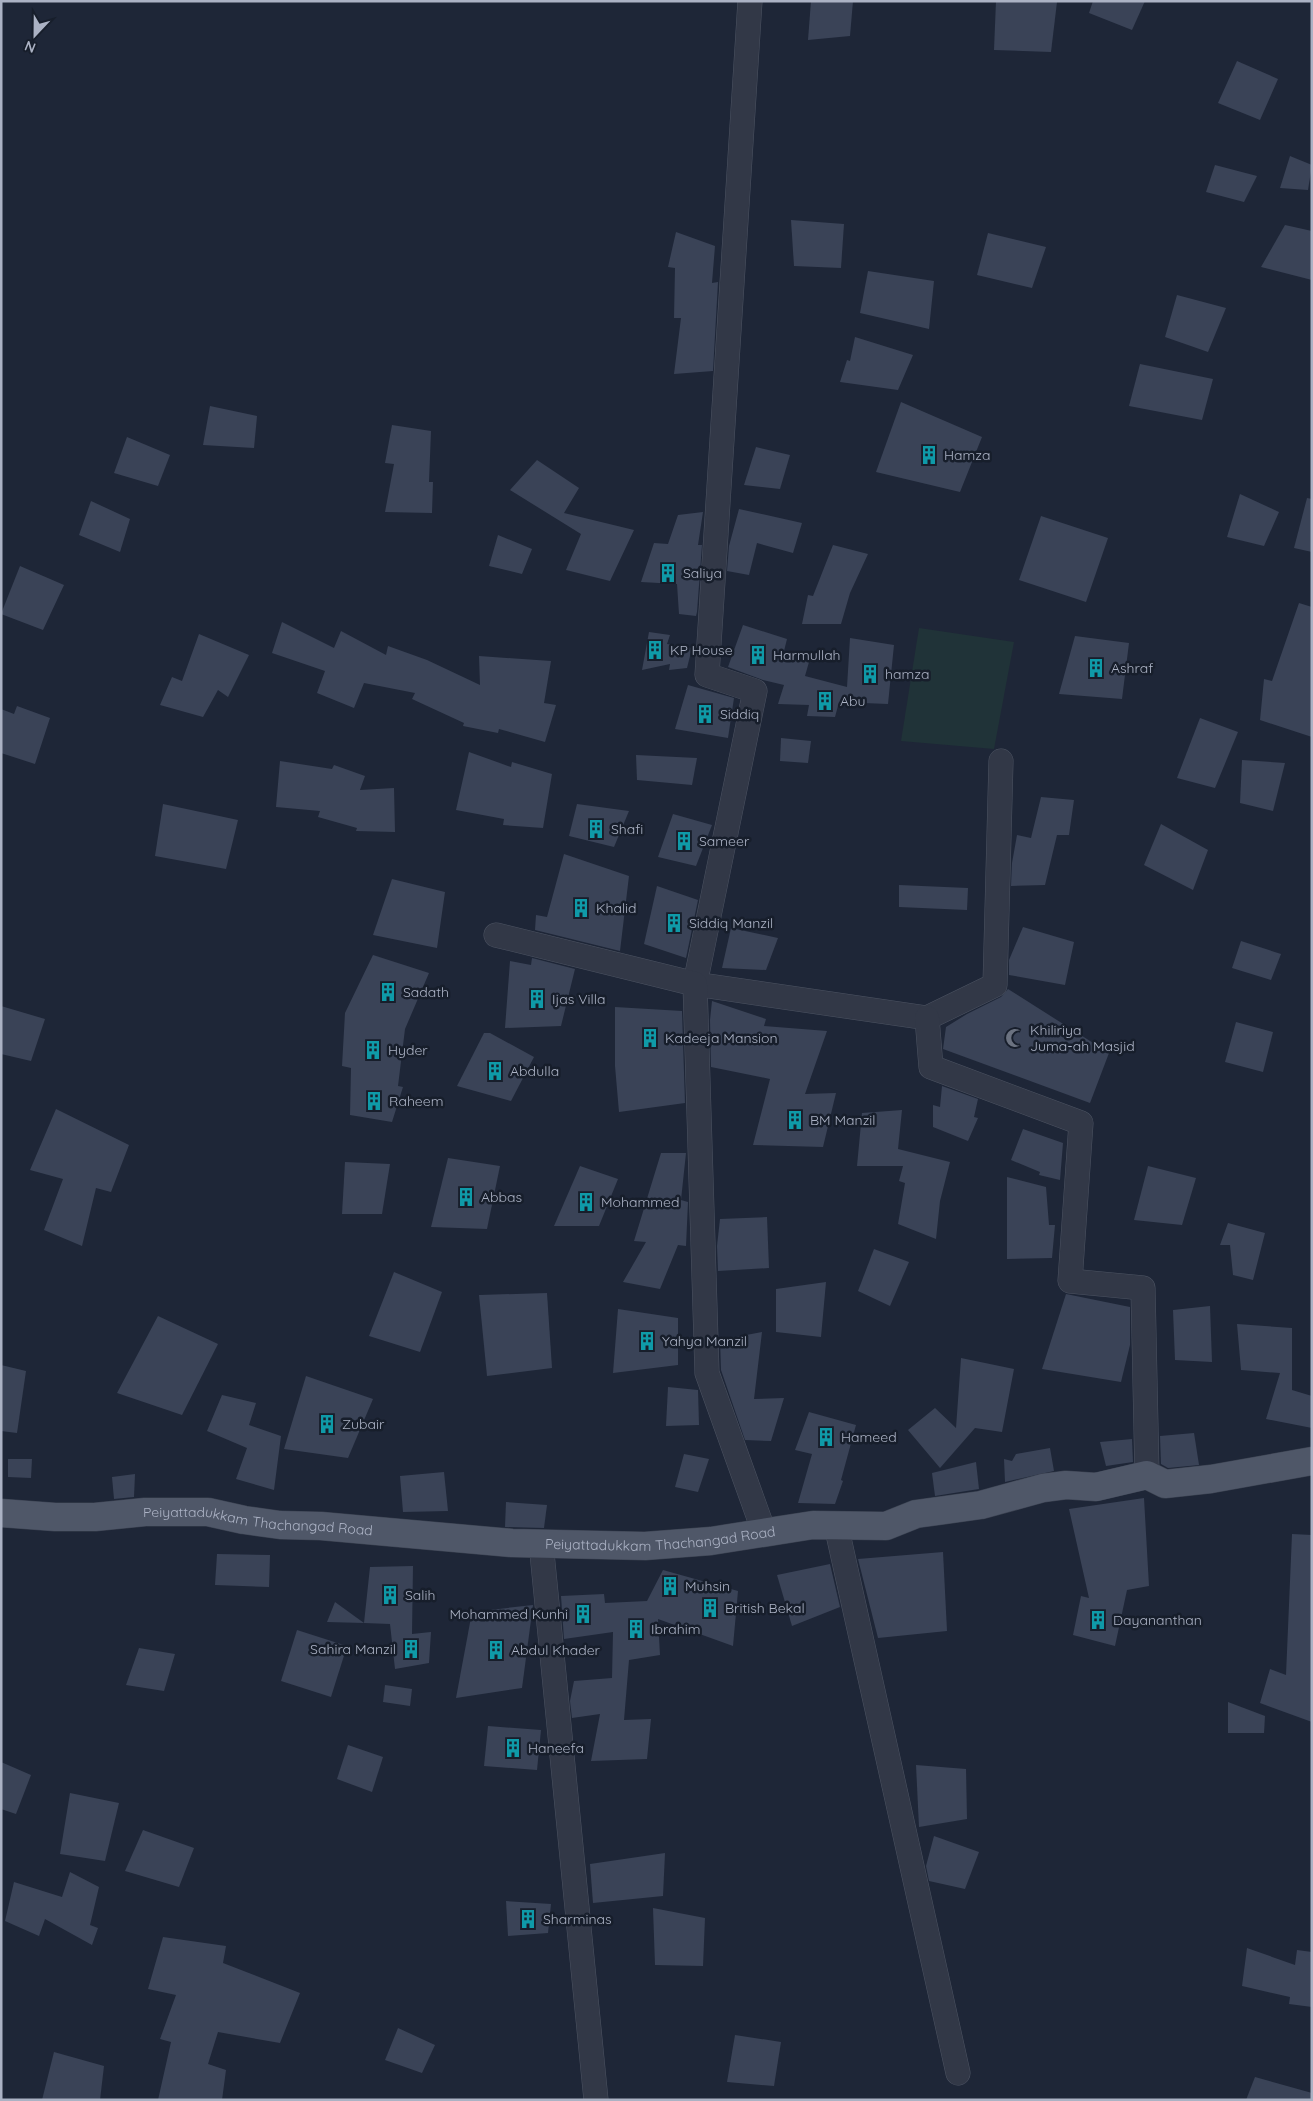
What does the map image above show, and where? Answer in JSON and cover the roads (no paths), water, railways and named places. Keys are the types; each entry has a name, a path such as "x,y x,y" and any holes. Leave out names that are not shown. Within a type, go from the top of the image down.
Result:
{"main road":[{"path":"1147,1475 1165,1484 1211,1479 1312,1461"},
{"name":"Peiyattadukkam Thachangad Road","path":"1,1513 55,1517 95,1517 145,1512 208,1512 280,1526 321,1526 512,1543 645,1546 711,1541 813,1525 886,1526 916,1514 981,1505 1043,1488 1066,1485 1096,1487 1147,1475"}],"street":[{"path":"750,1 707,675 755,691 695,984 707,1373 764,1532"},
{"path":"496,935 695,984 928,1018 995,985 1001,761"},
{"path":"928,1018 931,1067 1081,1123 1070,1281 1143,1288 1147,1475"},
{"path":"836,1525 958,2073"},
{"path":"541,1543 596,2100"}],"place":[{"name":"Hamza","path":"929,455"},
{"name":"Saliya","path":"668,573"},
{"name":"KP House","path":"655,650"},
{"name":"Harmullah","path":"758,655"},
{"name":"Ashraf","path":"1096,668"},
{"name":"hamza","path":"870,674"},
{"name":"Abu","path":"825,701"},
{"name":"Siddiq","path":"705,714"},
{"name":"Shafi","path":"596,829"},
{"name":"Sameer","path":"684,841"},
{"name":"Khalid","path":"581,908"},
{"name":"Siddiq Manzil","path":"674,923"},
{"name":"Sadath","path":"388,992"},
{"name":"Ijas Villa","path":"537,999"},
{"name":"Kadeeja Mansion","path":"650,1038"},
{"name":"Khiliriya Juma-ah Masjid","path":"1015,1038"},
{"name":"Hyder","path":"373,1050"},
{"name":"Abdulla","path":"495,1071"},
{"name":"Raheem","path":"374,1101"},
{"name":"BM Manzil","path":"795,1120"},
{"name":"Abbas","path":"466,1197"},
{"name":"Mohammed","path":"586,1202"},
{"name":"Yahya Manzil","path":"647,1341"},
{"name":"Zubair","path":"327,1424"},
{"name":"Hameed","path":"826,1437"},
{"name":"Muhsin","path":"670,1586"},
{"name":"Salih","path":"390,1595"},
{"name":"British Bekal","path":"710,1608"},
{"name":"Mohammed Kunhi","path":"583,1614"},
{"name":"Dayananthan","path":"1098,1620"},
{"name":"Ibrahim","path":"636,1629"},
{"name":"Sahira Manzil","path":"411,1649"},
{"name":"Abdul Khader","path":"496,1650"},
{"name":"Haneefa","path":"513,1748"},
{"name":"Sharminas","path":"528,1919"}]}
